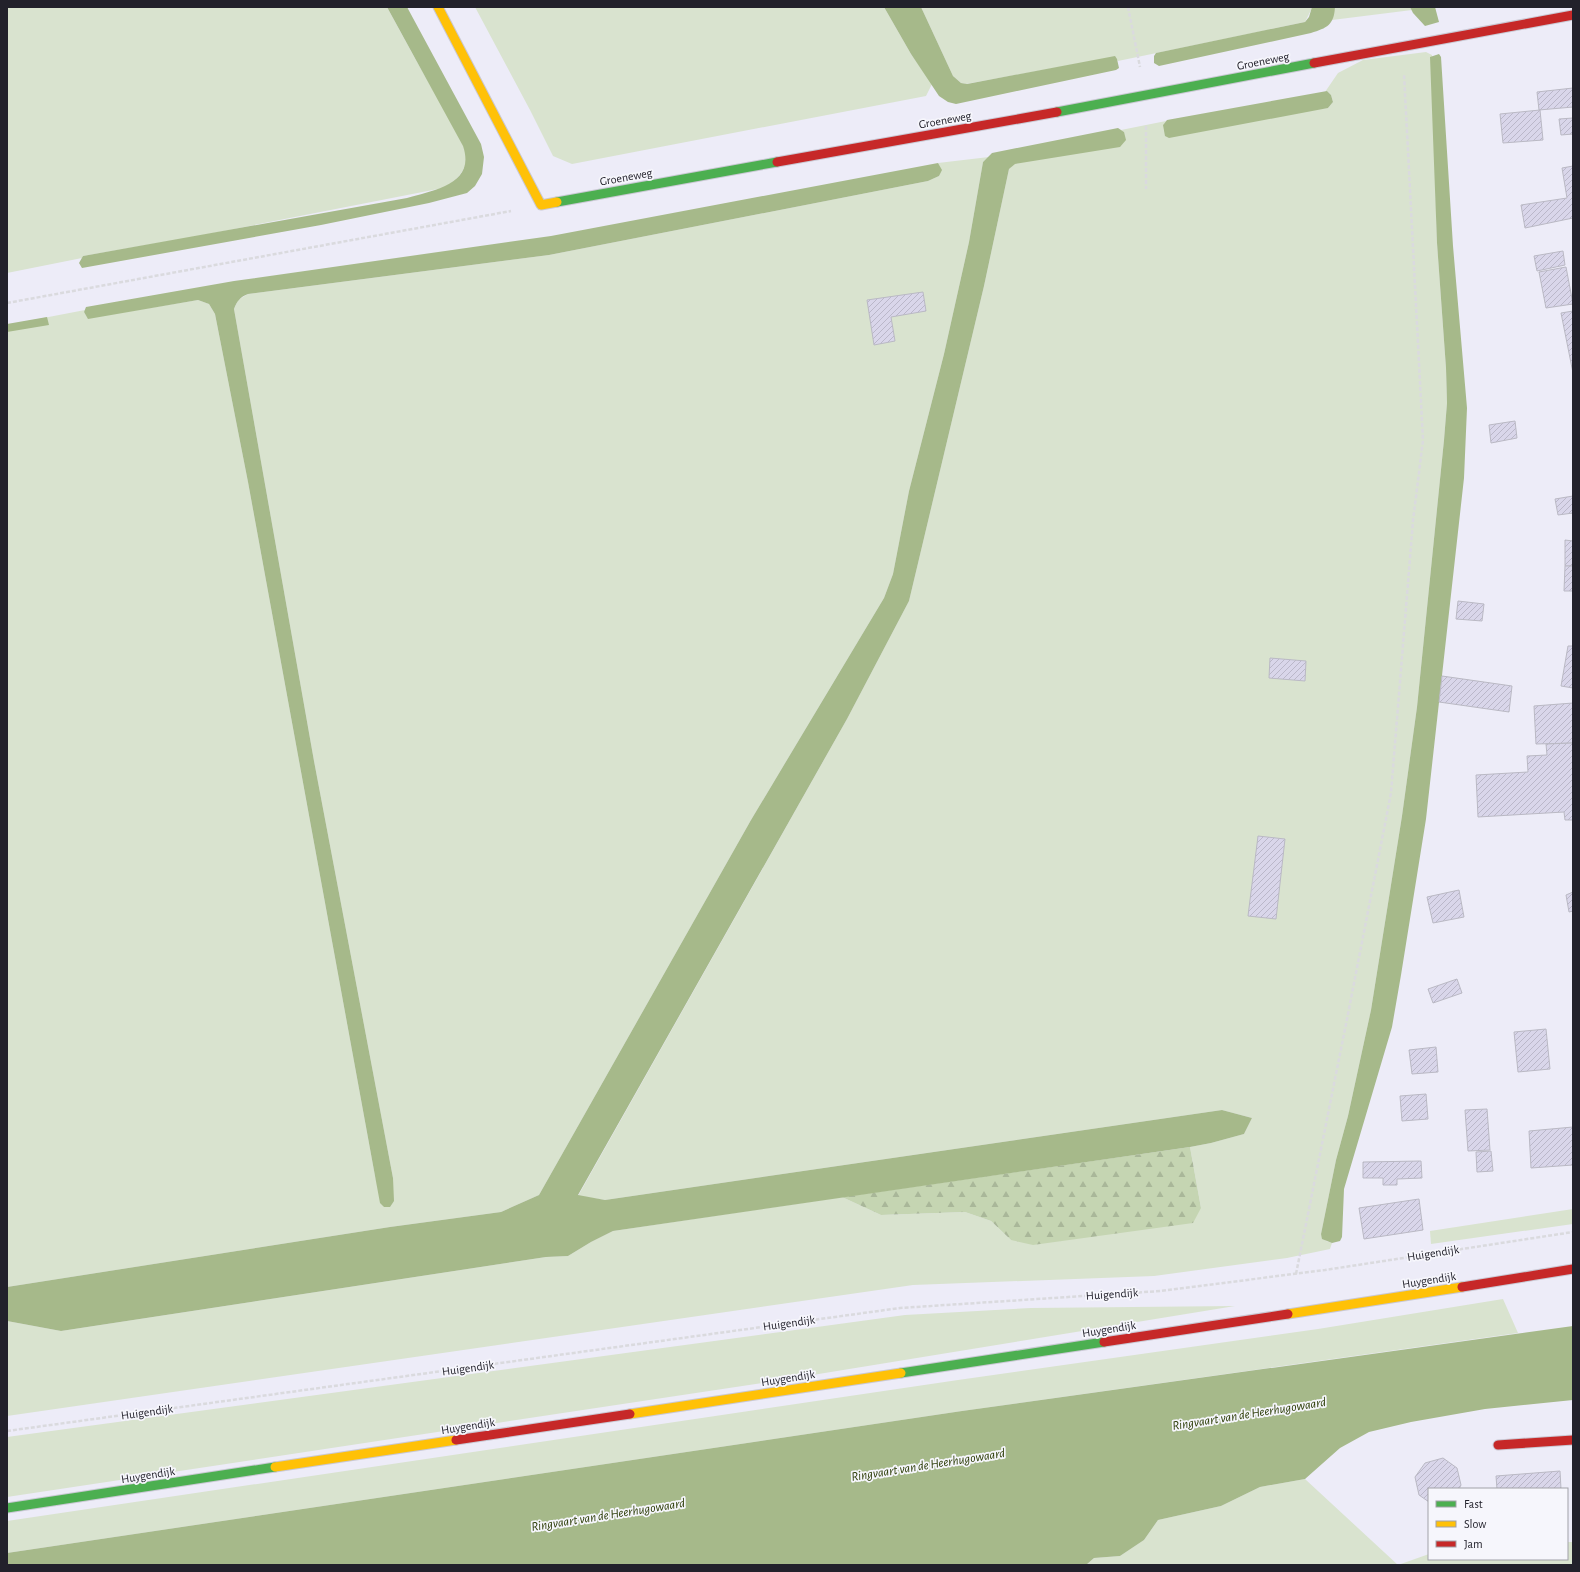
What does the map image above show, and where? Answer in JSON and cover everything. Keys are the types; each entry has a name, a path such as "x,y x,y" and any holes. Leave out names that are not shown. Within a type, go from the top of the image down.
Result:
{"main road":[{"path":"438,7 540,205"},
{"name":"Groeneweg","path":"540,205 1146,96 1403,46 1573,15"},
{"name":"Huygendijk","path":"7,1508 1299,1313 1573,1269"},
{"path":"1498,1445 1573,1440"}],"path":[{"path":"1296,1274 1391,792 1413,521 1423,440 1403,46"},
{"path":"7,303 540,205"},
{"name":"Huigendijk","path":"7,1431 900,1308 1160,1291 1296,1274 1573,1232"}],"shaded area":[{"path":"7,7 387,7 460,139 466,155 465,166 456,179 443,188 193,237 83,256 82,258 7,273"},
{"path":"475,7 884,7 911,54 932,84 926,96 572,164 553,156"},
{"path":"921,7 1312,8 1305,22 1118,61 1114,57 966,84 961,83 953,76"},
{"path":"1335,7 1410,7 1412,10 1332,20"},
{"path":"1426,52 1432,55 1437,243 1447,403 1417,707 1402,816 1371,1010 1348,1116 1336,1160 1321,1234 1326,1241 1332,1243 1330,1249 1287,1258 1154,1276 913,1285 7,1416 7,1321 61,1331 546,1257 568,1256 613,1231 842,1197 881,1215 965,1212 991,1221 1011,1240 1201,1208 1190,1147 1244,1134 1252,1118 1222,1110 605,1200 578,1196 847,719 909,601 984,286 1009,169 1014,164 1124,132 1121,130 1166,121 1163,125 1328,108 1333,102 1331,95 1327,91 1325,92 1338,73 1363,60"},
{"path":"989,157 983,162 969,242 944,354 909,491 893,574 884,598 751,820 539,1195 501,1212 390,1227 7,1287 7,325 85,310 84,312 88,318 198,300 209,304 215,314 248,482 375,1176 384,1207 390,1207 393,1178 314,761 234,309 238,300 248,294 549,255 928,181 939,176 941,170 938,163"},
{"path":"1573,1209 1573,1224 1431,1244 1430,1231"},
{"path":"1503,1299 1518,1333 962,1411 7,1553 7,1521 958,1380 1318,1329"},
{"path":"1235,1306 788,1379 7,1497 7,1437 905,1315 1031,1308"},
{"path":"1305,1479 1398,1565 1086,1565 1094,1558 1120,1556 1144,1540 1158,1520 1221,1506 1260,1487"},
{"path":"1568,1542 1573,1542 1573,1565 1398,1565 1428,1554 1428,1560 1568,1560"}],"green space":[{"path":"1190,1147 1201,1208 1193,1223 1033,1245 1011,1240 991,1221 965,1212 881,1215 842,1197"}],"water":[{"path":"387,7 407,7 481,144 484,157 482,174 475,186 467,193 429,203 321,225 82,268 79,263 83,256 407,198 440,188 458,177 464,169 465,159 463,146"},
{"path":"884,7 921,7 953,76 961,83 967,84 1115,56 1119,68 1116,70 956,104 948,102 939,96 911,54"},
{"path":"1312,7 1335,7 1333,18 1329,25 1311,33 1159,66 1154,63 1154,56 1156,53 1305,22 1309,17"},
{"path":"1410,7 1435,7 1439,22 1425,26 1413,13"},
{"path":"1439,54 1441,57 1453,246 1467,408 1464,478 1426,819 1401,975 1392,1027 1344,1189 1342,1237 1340,1241 1332,1243 1322,1239 1321,1234 1336,1160 1348,1116 1371,1010 1402,816 1417,707 1444,440 1447,403 1446,368 1437,243 1430,57"},
{"path":"1327,91 1331,95 1333,102 1328,108 1169,138 1165,136 1163,125 1167,120"},
{"path":"1118,128 1124,132 1126,140 1120,147 1015,164 1009,169 984,286 909,601 847,719 578,1195 605,1200 1222,1110 1252,1118 1244,1134 1190,1147 613,1231 568,1256 546,1257 61,1331 7,1321 7,1287 390,1227 501,1212 539,1195 751,820 884,598 893,574 909,491 944,354 969,242 983,162 992,153"},
{"path":"938,163 942,170 939,176 928,181 549,255 248,294 243,296 236,304 234,309 314,761 393,1178 394,1201 390,1207 384,1207 380,1203 248,482 215,314 209,304 198,300 88,319 84,312 86,307 234,281 551,236"},
{"path":"47,317 49,325 7,332 7,324"},
{"name":"Ringvaart van de Heerhugowaard","path":"1573,1326 1573,1400 1485,1409 1411,1422 1369,1432 1340,1448 1305,1479 1260,1487 1221,1506 1158,1520 1144,1540 1120,1556 1094,1558 1086,1565 7,1565 7,1553 962,1411"}],"building":[{"path":"1573,88 1573,107 1539,110 1537,92"},
{"path":"1540,110 1543,140 1503,143 1500,114"},
{"path":"1573,118 1573,134 1561,135 1559,119"},
{"path":"1573,166 1573,218 1525,228 1521,205 1567,198 1562,168"},
{"path":"1563,251 1565,265 1537,271 1534,256"},
{"path":"1566,267 1573,304 1546,308 1539,272"},
{"path":"923,292 926,311 891,317 895,341 874,345 867,300"},
{"path":"1573,311 1573,373 1561,313"},
{"path":"1515,421 1517,438 1491,443 1489,425"},
{"path":"1573,496 1573,513 1558,515 1555,499"},
{"path":"1565,540 1573,541 1573,566 1565,566"},
{"path":"1565,566 1573,566 1573,591 1564,591"},
{"path":"1458,601 1484,604 1482,621 1456,619"},
{"path":"1568,646 1573,646 1573,688 1561,686"},
{"path":"1270,658 1306,661 1305,681 1269,678"},
{"path":"1442,676 1512,686 1509,712 1439,702"},
{"path":"1573,703 1573,743 1536,744 1534,706"},
{"path":"1573,743 1573,820 1565,820 1564,812 1478,817 1476,775 1528,772 1527,756 1547,755 1546,744"},
{"path":"1258,836 1285,839 1276,919 1248,916"},
{"path":"1459,890 1464,917 1433,923 1427,897"},
{"path":"1573,892 1573,911 1569,912 1566,895"},
{"path":"1457,979 1462,993 1433,1003 1428,989"},
{"path":"1546,1029 1550,1069 1518,1072 1514,1032"},
{"path":"1436,1047 1438,1072 1412,1074 1409,1050"},
{"path":"1426,1094 1428,1119 1402,1121 1400,1096"},
{"path":"1487,1109 1490,1150 1468,1151 1465,1110"},
{"path":"1573,1127 1573,1165 1531,1168 1529,1131"},
{"path":"1491,1151 1493,1171 1477,1172 1476,1152"},
{"path":"1421,1161 1422,1178 1397,1179 1397,1185 1383,1185 1383,1178 1363,1178 1363,1162"},
{"path":"1419,1199 1423,1230 1364,1239 1359,1208"},
{"path":"1443,1458 1457,1468 1461,1485 1460,1488 1428,1488 1428,1501 1419,1495 1415,1477 1425,1463"},
{"path":"1560,1471 1561,1488 1497,1488 1496,1476"}],"traffic: fast":[{"path":"1057,112 1314,63"},
{"path":"557,202 777,162"},
{"path":"901,1373 1104,1342"},
{"path":"7,1508 275,1467"}],"traffic: slow":[{"path":"438,7 541,205 557,202"},
{"path":"1288,1314 1462,1287"},
{"path":"630,1414 901,1373"},
{"path":"275,1467 456,1440"}],"traffic: jam":[{"path":"1314,63 1573,15"},
{"path":"777,162 1057,112"},
{"path":"1462,1287 1573,1269"},
{"path":"1104,1342 1288,1314"},
{"path":"456,1440 630,1414"},
{"path":"1498,1445 1573,1440"}]}
